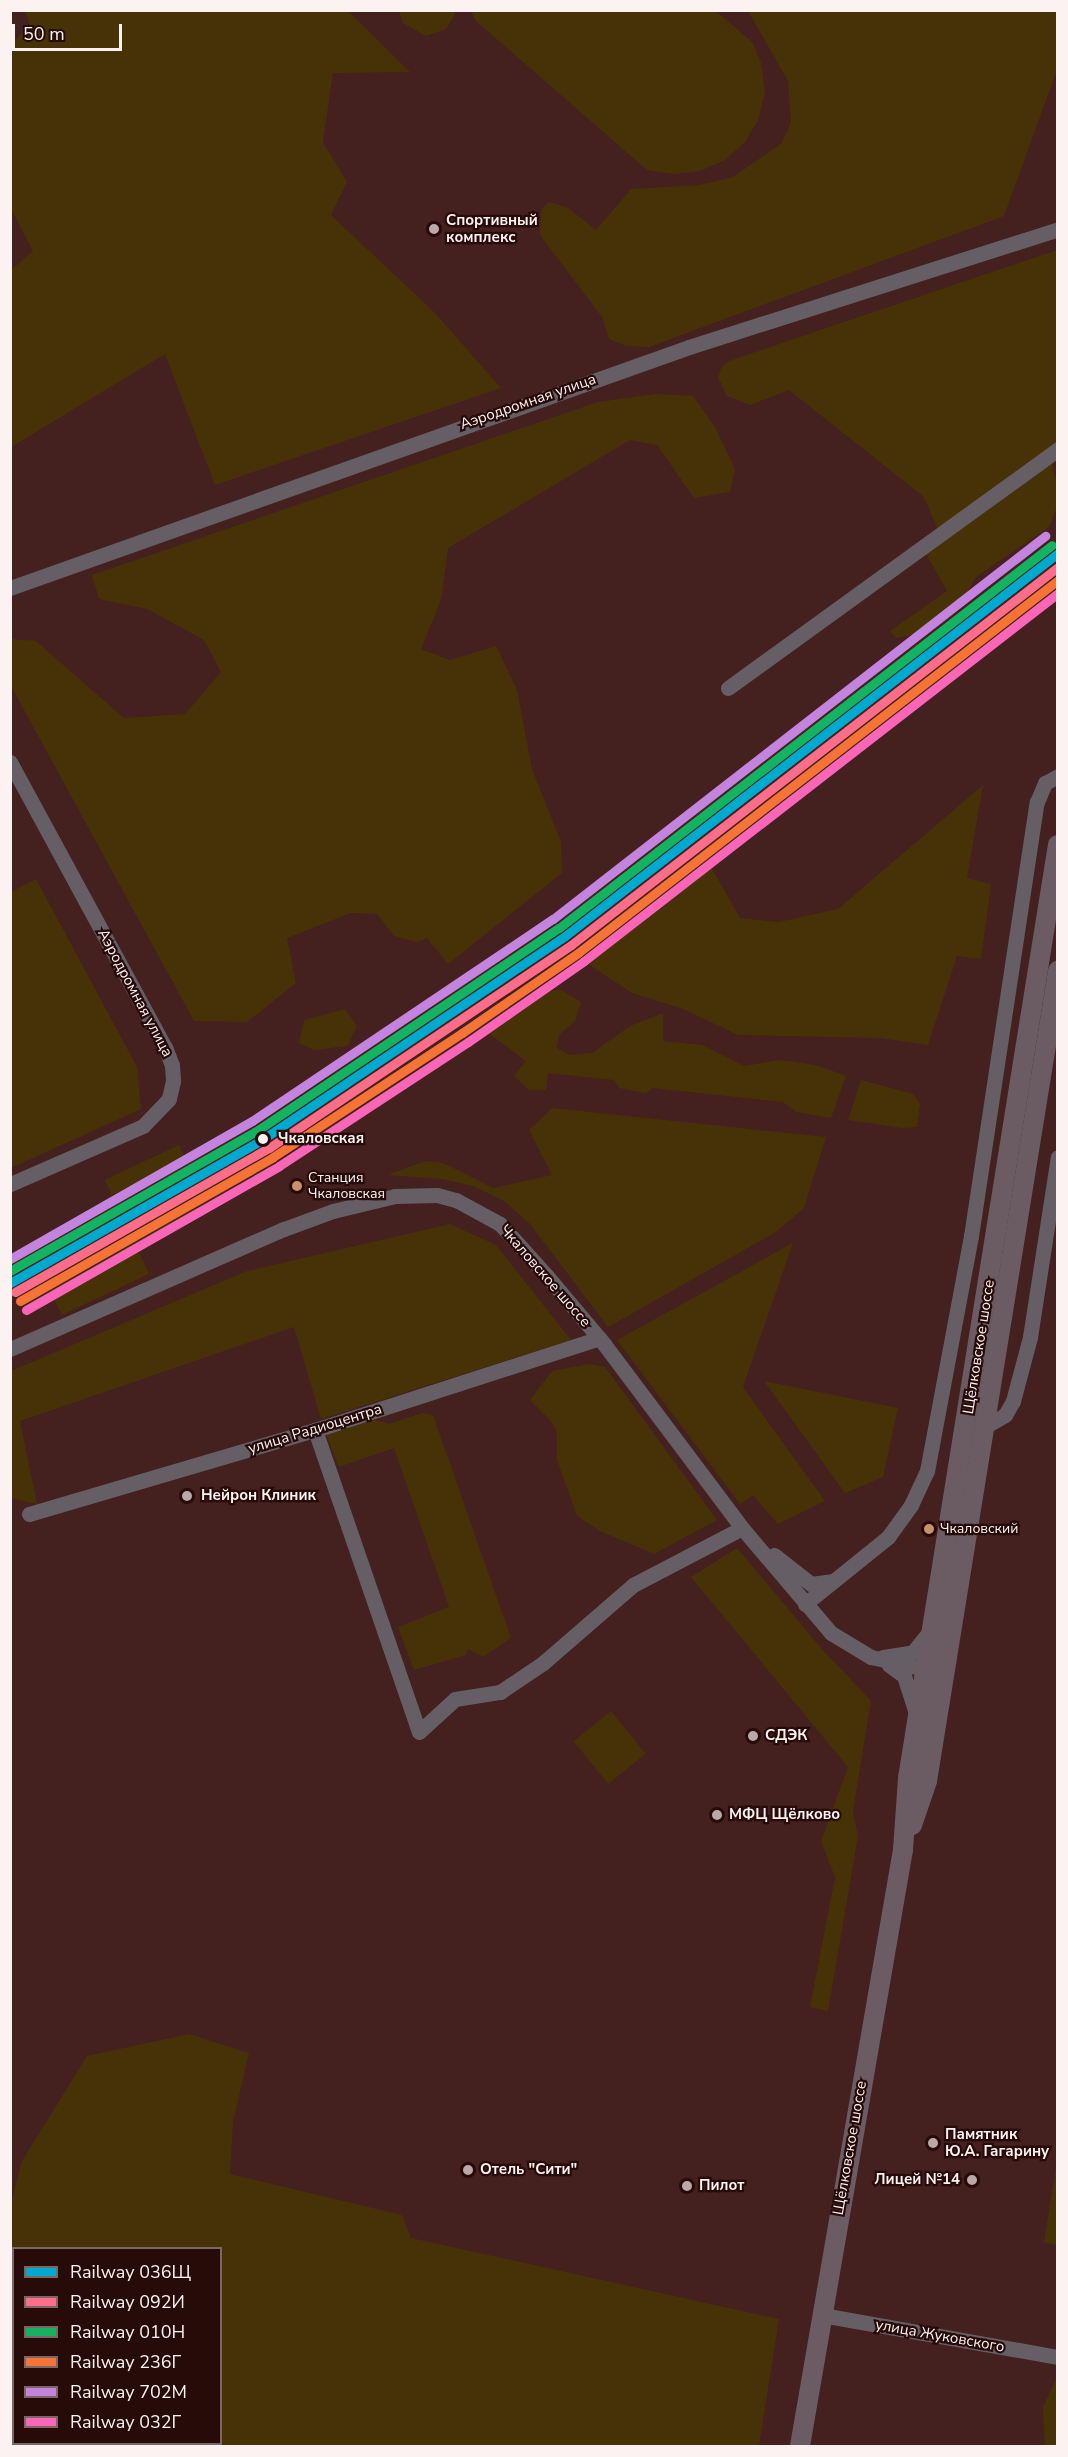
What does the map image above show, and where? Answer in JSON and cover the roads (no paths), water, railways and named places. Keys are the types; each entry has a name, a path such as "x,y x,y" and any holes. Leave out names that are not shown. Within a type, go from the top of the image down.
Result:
{"main road":[{"name":"Щёлковское шоссе","path":"800,2446 903,1850 908,1778 1058,845"},
{"name":"Щёлковское шоссе","path":"903,1850 927,1781 1058,971"}],"street":[{"name":"Аэродромная улица","path":"10,588 598,378 1055,228"},
{"path":"728,688 1058,449"},
{"name":"Аэродромная улица","path":"10,762 165,1047 172,1065 173,1081 169,1099 143,1126 10,1184"},
{"path":"805,1604 874,1551 899,1524 920,1489 933,1450 971,1236 1037,802 1045,783 1058,776"},
{"path":"986,1426 1005,1415 1013,1401 1030,1336 1058,1157"},
{"name":"Чкаловское шоссе","path":"10,1349 284,1229 348,1207 417,1194 437,1195 477,1208 500,1224 599,1338 742,1528 831,1633 871,1657 925,1671"},
{"name":"улица Радиоцентра","path":"29,1514 315,1430 599,1338"},
{"path":"315,1430 419,1732 455,1699 500,1692 543,1663 633,1585 742,1528 811,1584 822,1586 831,1584"},
{"path":"831,1584 824,1618 831,1633"},
{"path":"871,1657 913,1652 922,1645 933,1623"},
{"path":"887,1663 907,1682 918,1719"},
{"path":"925,1671 938,1670 947,1664"},
{"name":"улица Жуковского","path":"822,2314 1058,2357"}],"rail line":[{"name":"702М","path":"10,1259 252,1121 553,919 1045,536"},
{"name":"010Н","path":"10,1271 258,1130 559,928 1052,545"},
{"name":"036Щ","path":"10,1283 263,1139 565,936 1058,553"},
{"name":"092И","path":"15,1292 269,1148 571,945 1058,567"},
{"name":"236Г","path":"20,1301 273,1157 462,1033 578,953 1058,580"},
{"name":"032Г","path":"26,1310 279,1166 468,1042 584,961 1058,593"}],"place":[{"name":"Спортивный комплекс","path":"434,229"},
{"name":"Чкаловская","path":"263,1139"},
{"name":"Станция Чкаловская","path":"297,1186"},
{"name":"Нейрон Клиник","path":"187,1496"},
{"name":"Чкаловский","path":"929,1529"},
{"name":"СДЭК","path":"753,1736"},
{"name":"МФЦ Щёлково","path":"717,1815"},
{"name":"Памятник Ю.А. Гагарину","path":"933,2143"},
{"name":"Отель \"Сити\"","path":"468,2170"},
{"name":"Лицей №14","path":"972,2180"},
{"name":"Пилот","path":"687,2186"}]}
